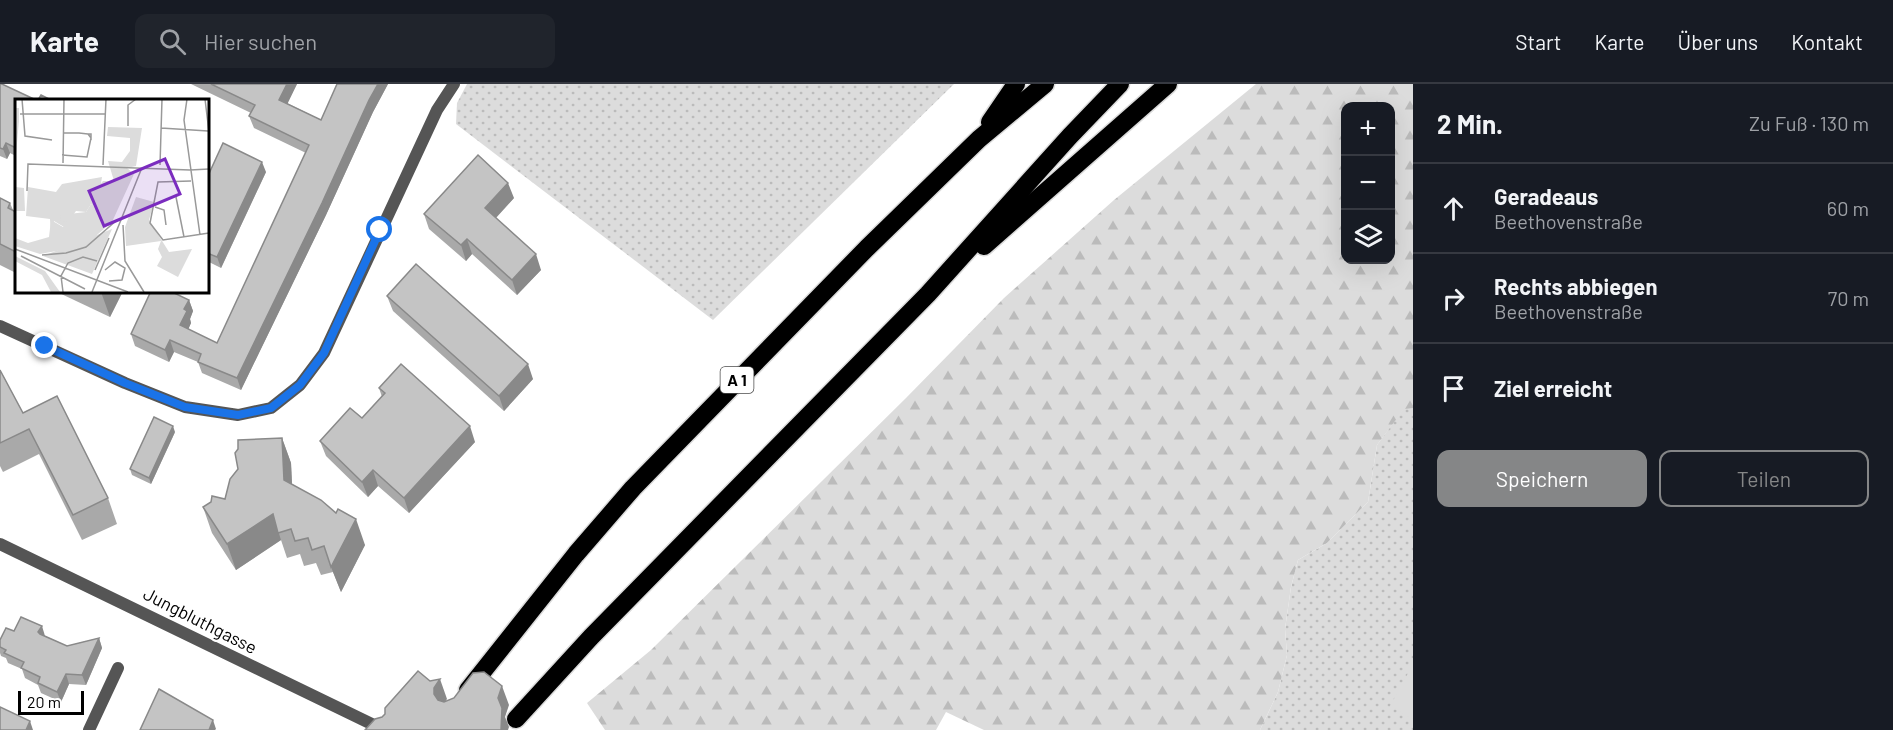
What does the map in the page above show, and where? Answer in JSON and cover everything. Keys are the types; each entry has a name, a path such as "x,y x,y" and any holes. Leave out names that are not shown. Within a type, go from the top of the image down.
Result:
{"highway":[{"path":"979,139 1016,84"},
{"name":"A 1","path":"460,701 576,554 633,488 867,248 979,139 1045,84"},
{"path":"516,719 591,637 928,294 1070,135 1120,84"},
{"path":"928,294 1168,86"}],"street":[{"path":"0,326 125,383 185,407 238,415 271,408 300,385 324,353 437,110 454,84"},
{"name":"Jungbluthgasse","path":"0,544 384,730"},
{"path":"89,730 118,668"}],"green space":[{"path":"467,84 954,84 713,320 456,124 457,103"},
{"path":"1256,84 1413,84 1413,408 1404,409 1377,445 1368,502 1327,543 1298,560 1291,587 1285,629 1287,655 1278,692 1260,730 984,730 946,712 936,730 605,730 587,703 651,650 1004,298 1114,200"},
{"path":"1404,408 1413,408 1413,730 1260,730 1278,692 1287,655 1285,629 1291,587 1298,560 1327,543 1368,502 1377,445"},
{"path":"1413,664 1413,719 1390,706"}],"building":[{"path":"0,84 2,84 34,99 15,99 15,148 6,143 3,149 0,148"},
{"path":"211,84 287,84 279,100 321,120 337,84 378,84 237,378 198,362 201,354 170,340 165,350 131,334 151,292 172,292 189,300 184,309 187,311 180,325 217,343 309,145 249,116 255,105"},
{"path":"223,143 262,162 217,257 208,253 208,176"},
{"path":"478,155 508,183 485,208 536,254 512,280 467,239 461,245 424,214"},
{"path":"0,198 10,203 8,208 15,212 15,252 0,244"},
{"path":"416,264 528,364 499,396 387,296"},
{"path":"401,364 470,426 404,498 373,470 362,482 320,441 350,408 362,418 385,393 379,388"},
{"path":"0,370 23,413 57,396 108,498 73,515 29,429 0,443"},
{"path":"154,417 173,426 149,478 130,469"},
{"path":"282,438 284,480 321,500 336,513 338,509 356,519 331,567 324,546 312,550 308,538 295,541 291,529 278,533 273,514 227,544 203,507 211,502 212,496 225,499 230,479 238,469 235,453 238,449 238,440"},
{"path":"21,617 42,626 38,632 40,634 67,646 99,638 82,675 66,674 57,692 38,683 40,677 21,668 24,662 4,653 6,650 0,647 0,640 6,628 14,631"},
{"path":"418,671 430,681 440,679 434,688 434,694 438,700 444,702 454,698 473,673 484,672 502,686 498,698 502,708 501,730 365,730 375,719 385,714 385,708"},
{"path":"159,689 213,720 209,730 140,730"},
{"path":"0,707 30,721 26,730 0,730"}],"route":[{"path":"45,346 125,383 185,407 238,415 271,408 300,385 324,353 380,230"}]}
